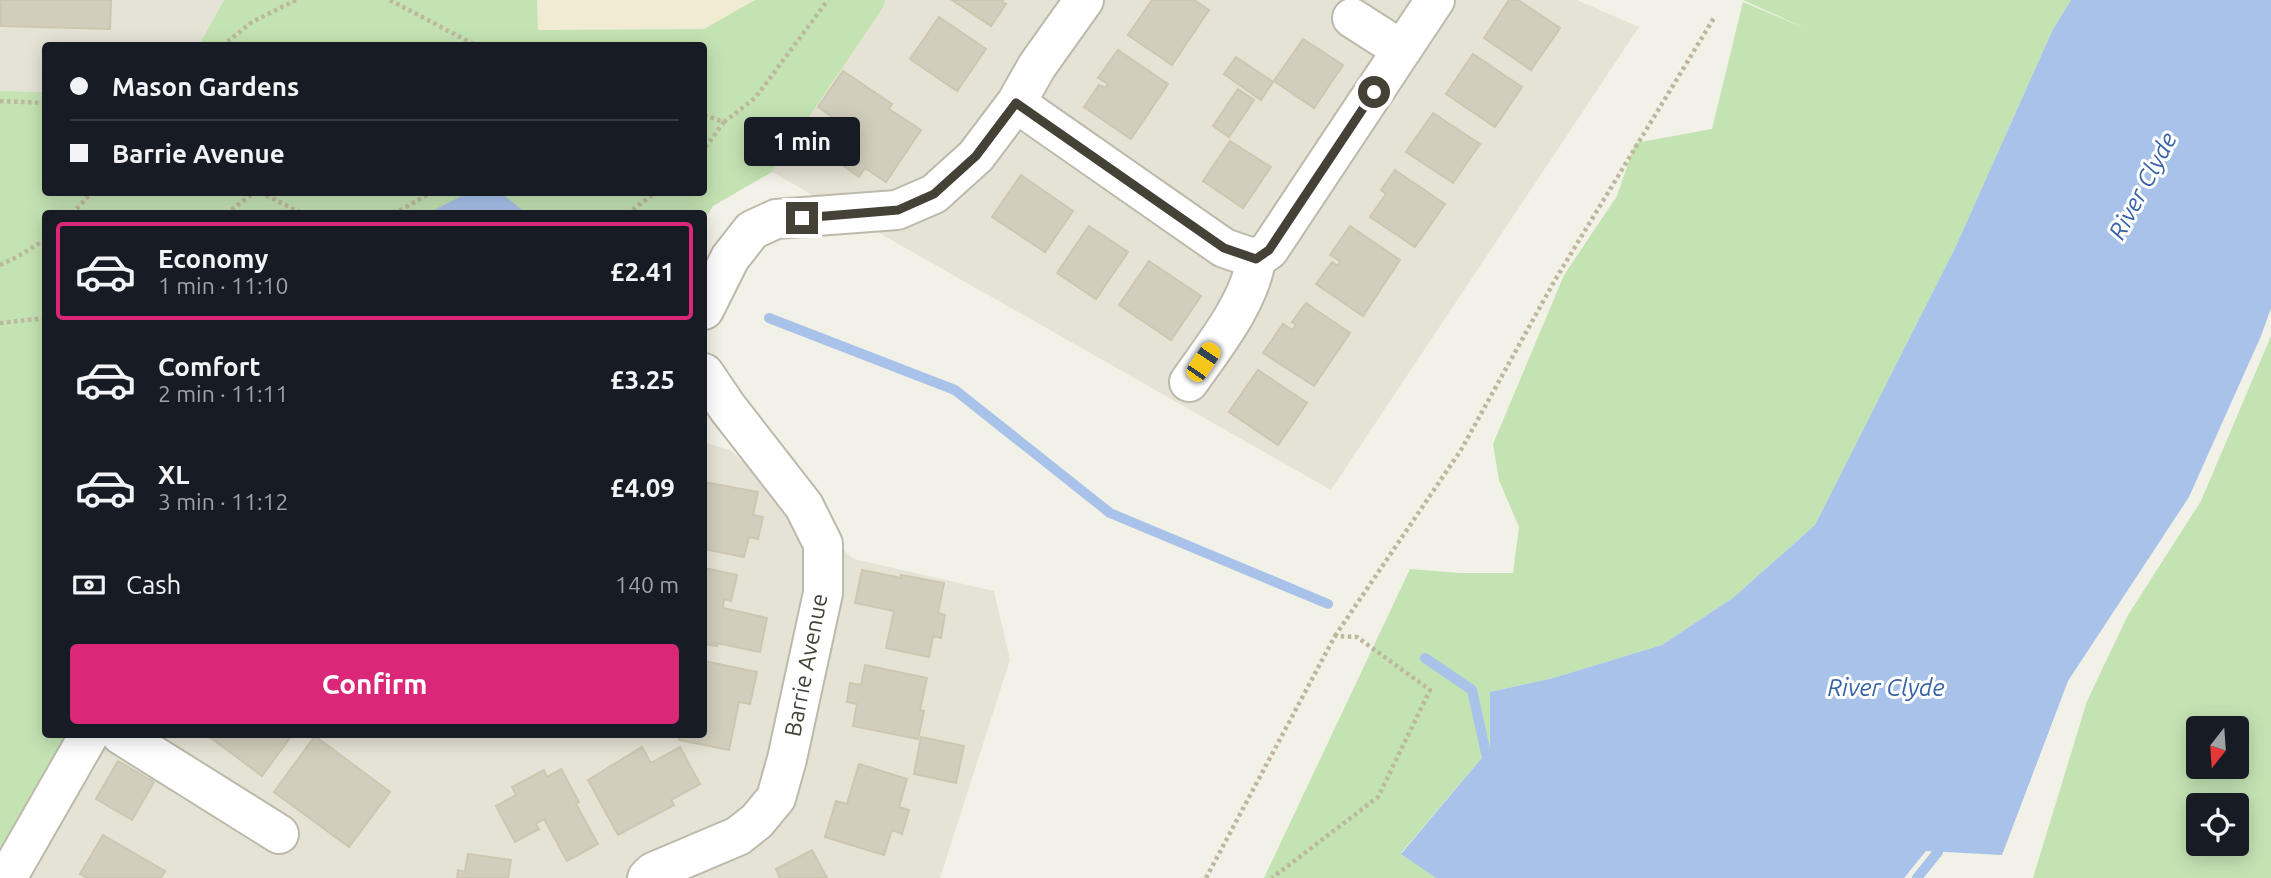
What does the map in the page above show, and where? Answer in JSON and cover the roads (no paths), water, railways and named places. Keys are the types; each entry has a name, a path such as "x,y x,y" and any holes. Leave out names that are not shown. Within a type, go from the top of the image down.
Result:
{"street":[{"path":"707,304 730,258 752,230 776,219 898,210 934,194 976,156 1016,103 1037,66 1084,0"},
{"path":"1189,382 1230,322 1254,273 1256,259 1269,250 1435,0"},
{"path":"1352,18 1402,50"},
{"path":"1016,103 1224,248 1256,259"},
{"name":"Barrie Avenue","path":"647,878 653,872 738,836 757,821 776,797 787,759 822,593 823,544 804,506 707,377"},
{"path":"126,738 279,834"},
{"path":"8,878 84,742"}],"water":[{"name":"River Clyde","path":"2071,0 2271,0 2271,308 2189,497 2068,681 2002,855 1926,851 1904,878 1436,878 1401,854 1490,748 1490,692 1553,678 1662,645 1734,597 1815,525 1956,246 2053,29"},
{"path":"462,196 505,196 522,210 434,210"}],"waterway":[{"path":"769,318 955,390 1110,513 1328,604"},
{"path":"1425,658 1472,690 1487,758 1493,763"},
{"path":"1917,878 1938,852"}]}
